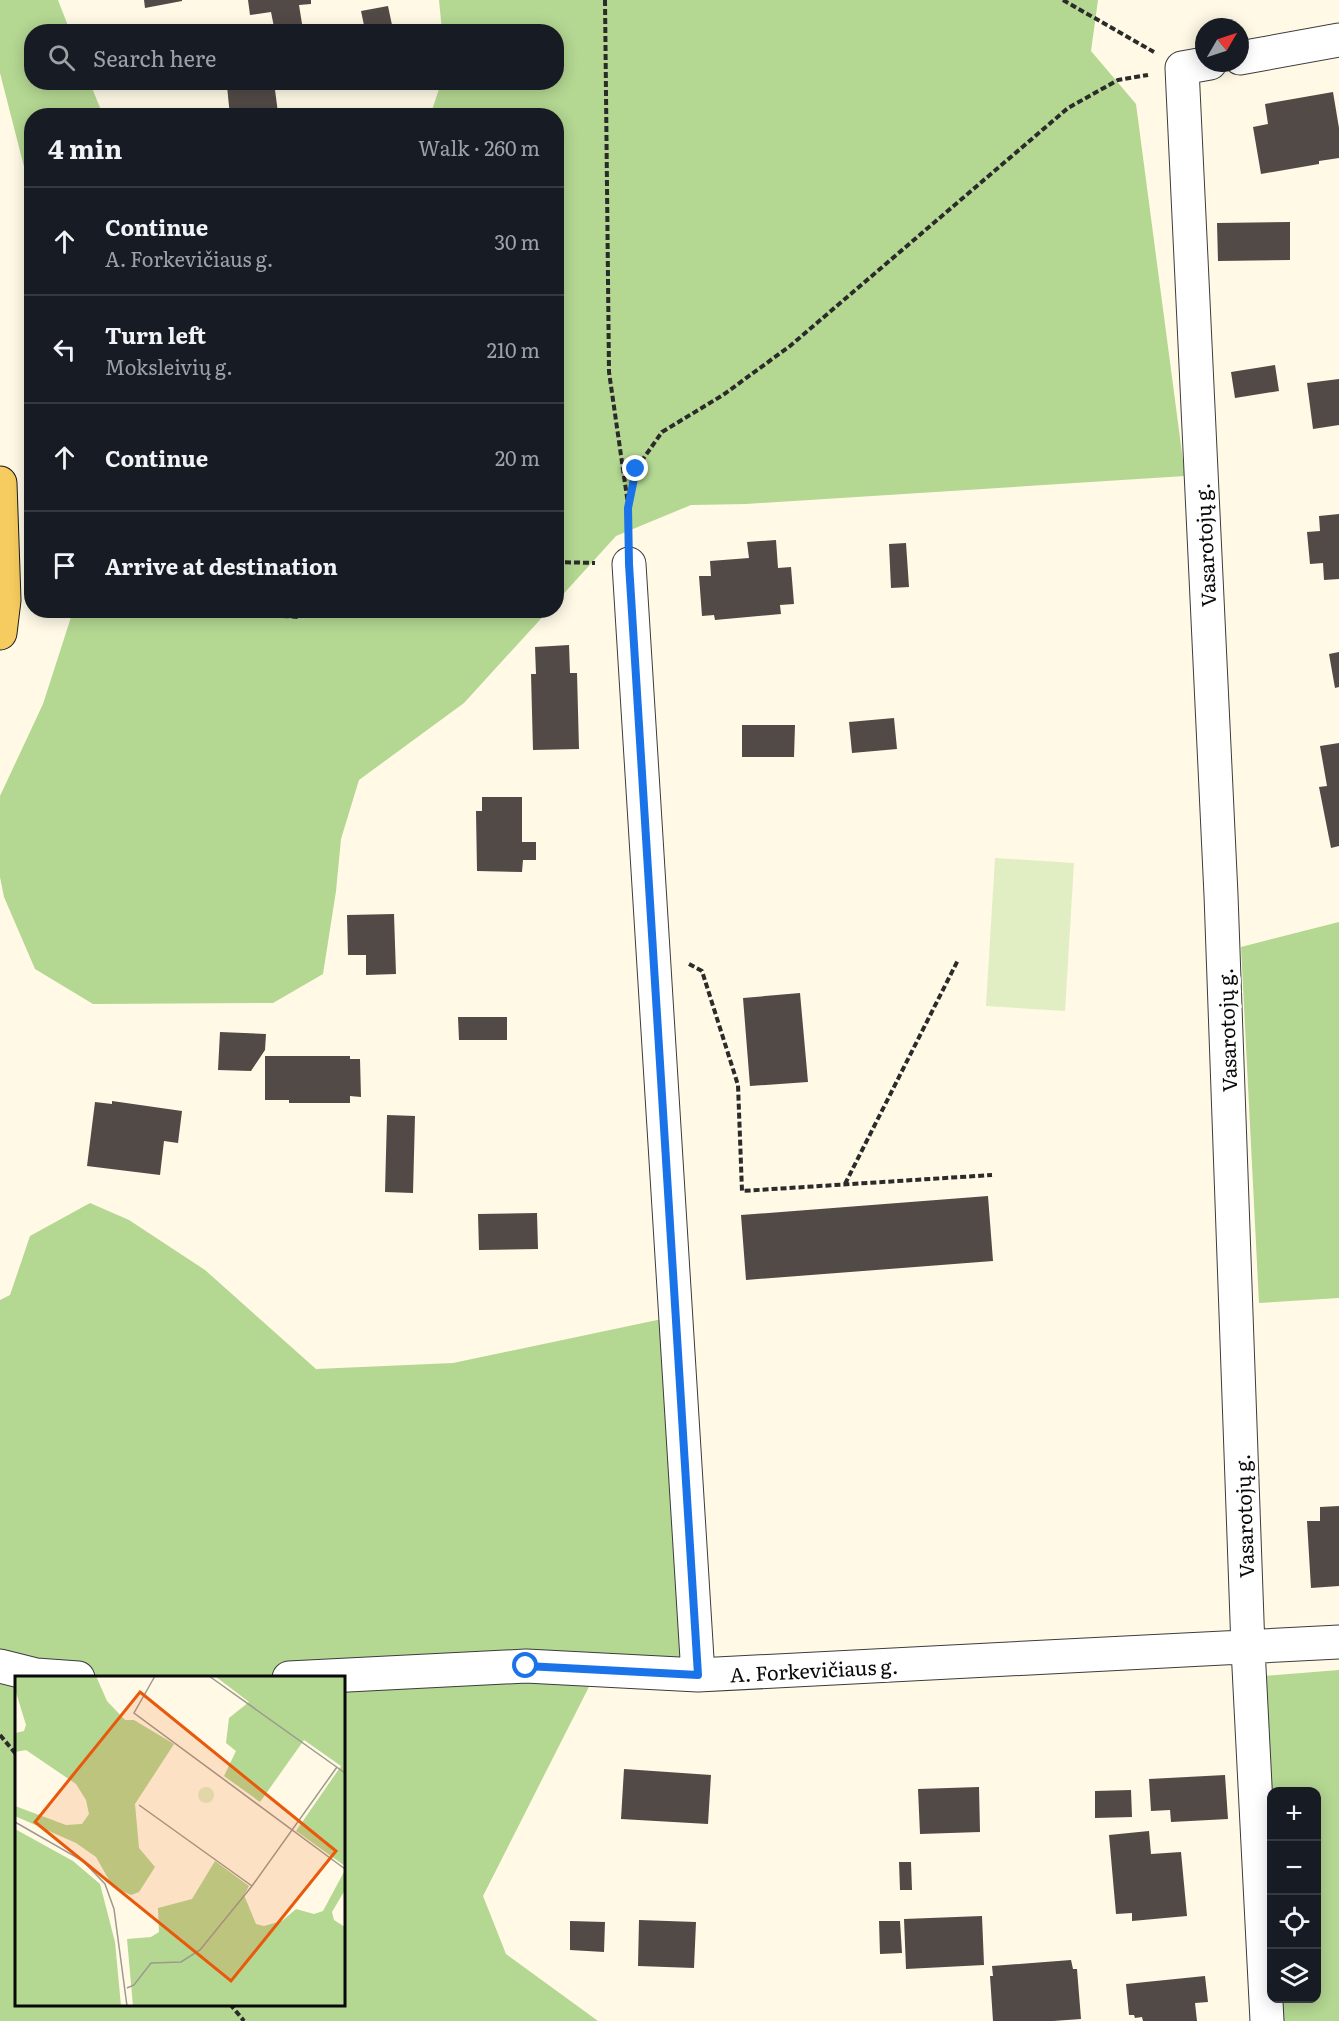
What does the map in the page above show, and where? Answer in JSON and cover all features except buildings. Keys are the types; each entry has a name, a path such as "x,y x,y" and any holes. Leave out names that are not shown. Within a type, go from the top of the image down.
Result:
{"main road":[{"path":"0,483 4,600 0,633"}],"street":[{"path":"1249,56 1339,40"},
{"name":"Vasarotojų g.","path":"1196,72 1221,895 1248,1648 1267,2021"},
{"path":"629,564 698,1675"},
{"name":"A. Forkevičiaus g.","path":"311,1676 526,1666 698,1675 1339,1642"},
{"path":"0,1666 36,1675 57,1676"}],"path":[{"path":"605,0 609,372 628,508 629,564"},
{"path":"1063,0 1195,65"},
{"path":"628,508 636,469 662,432 723,395 790,346 1068,108 1118,80 1195,65"},
{"path":"653,943 702,971 738,1085 742,1191 992,1175"},
{"path":"845,1185 958,960"},
{"path":"0,1735 15,1753"},
{"path":"232,2006 244,2021"}],"green space":[{"path":"0,0 58,0 67,24 24,24 24,90 93,90 100,108 24,108 24,167 0,73"},
{"path":"439,0 1098,0 1091,51 1136,104 1185,476 746,504 691,505 616,536 564,593 564,108 433,108 439,90 564,90 564,24 441,24"},
{"path":"70,618 542,618 464,703 359,780 341,839 336,891 323,974 273,1003 93,1004 35,969 4,897 0,877 0,796 43,704"},
{"path":"995,858 1074,863 1065,1011 986,1006"},
{"path":"1339,922 1339,1298 1259,1303 1241,947"},
{"path":"90,1203 129,1220 205,1270 316,1369 453,1363 662,1319 683,1662 599,1667 483,1896 506,1954 598,2021 0,2021 0,1300 10,1295 30,1236"},
{"path":"1339,1670 1339,2021 1284,2021 1282,2003 1321,2003 1321,1787 1272,1787 1264,1676"}],"route":[{"path":"526,1666 698,1675 629,564 628,508 636,469"}]}
